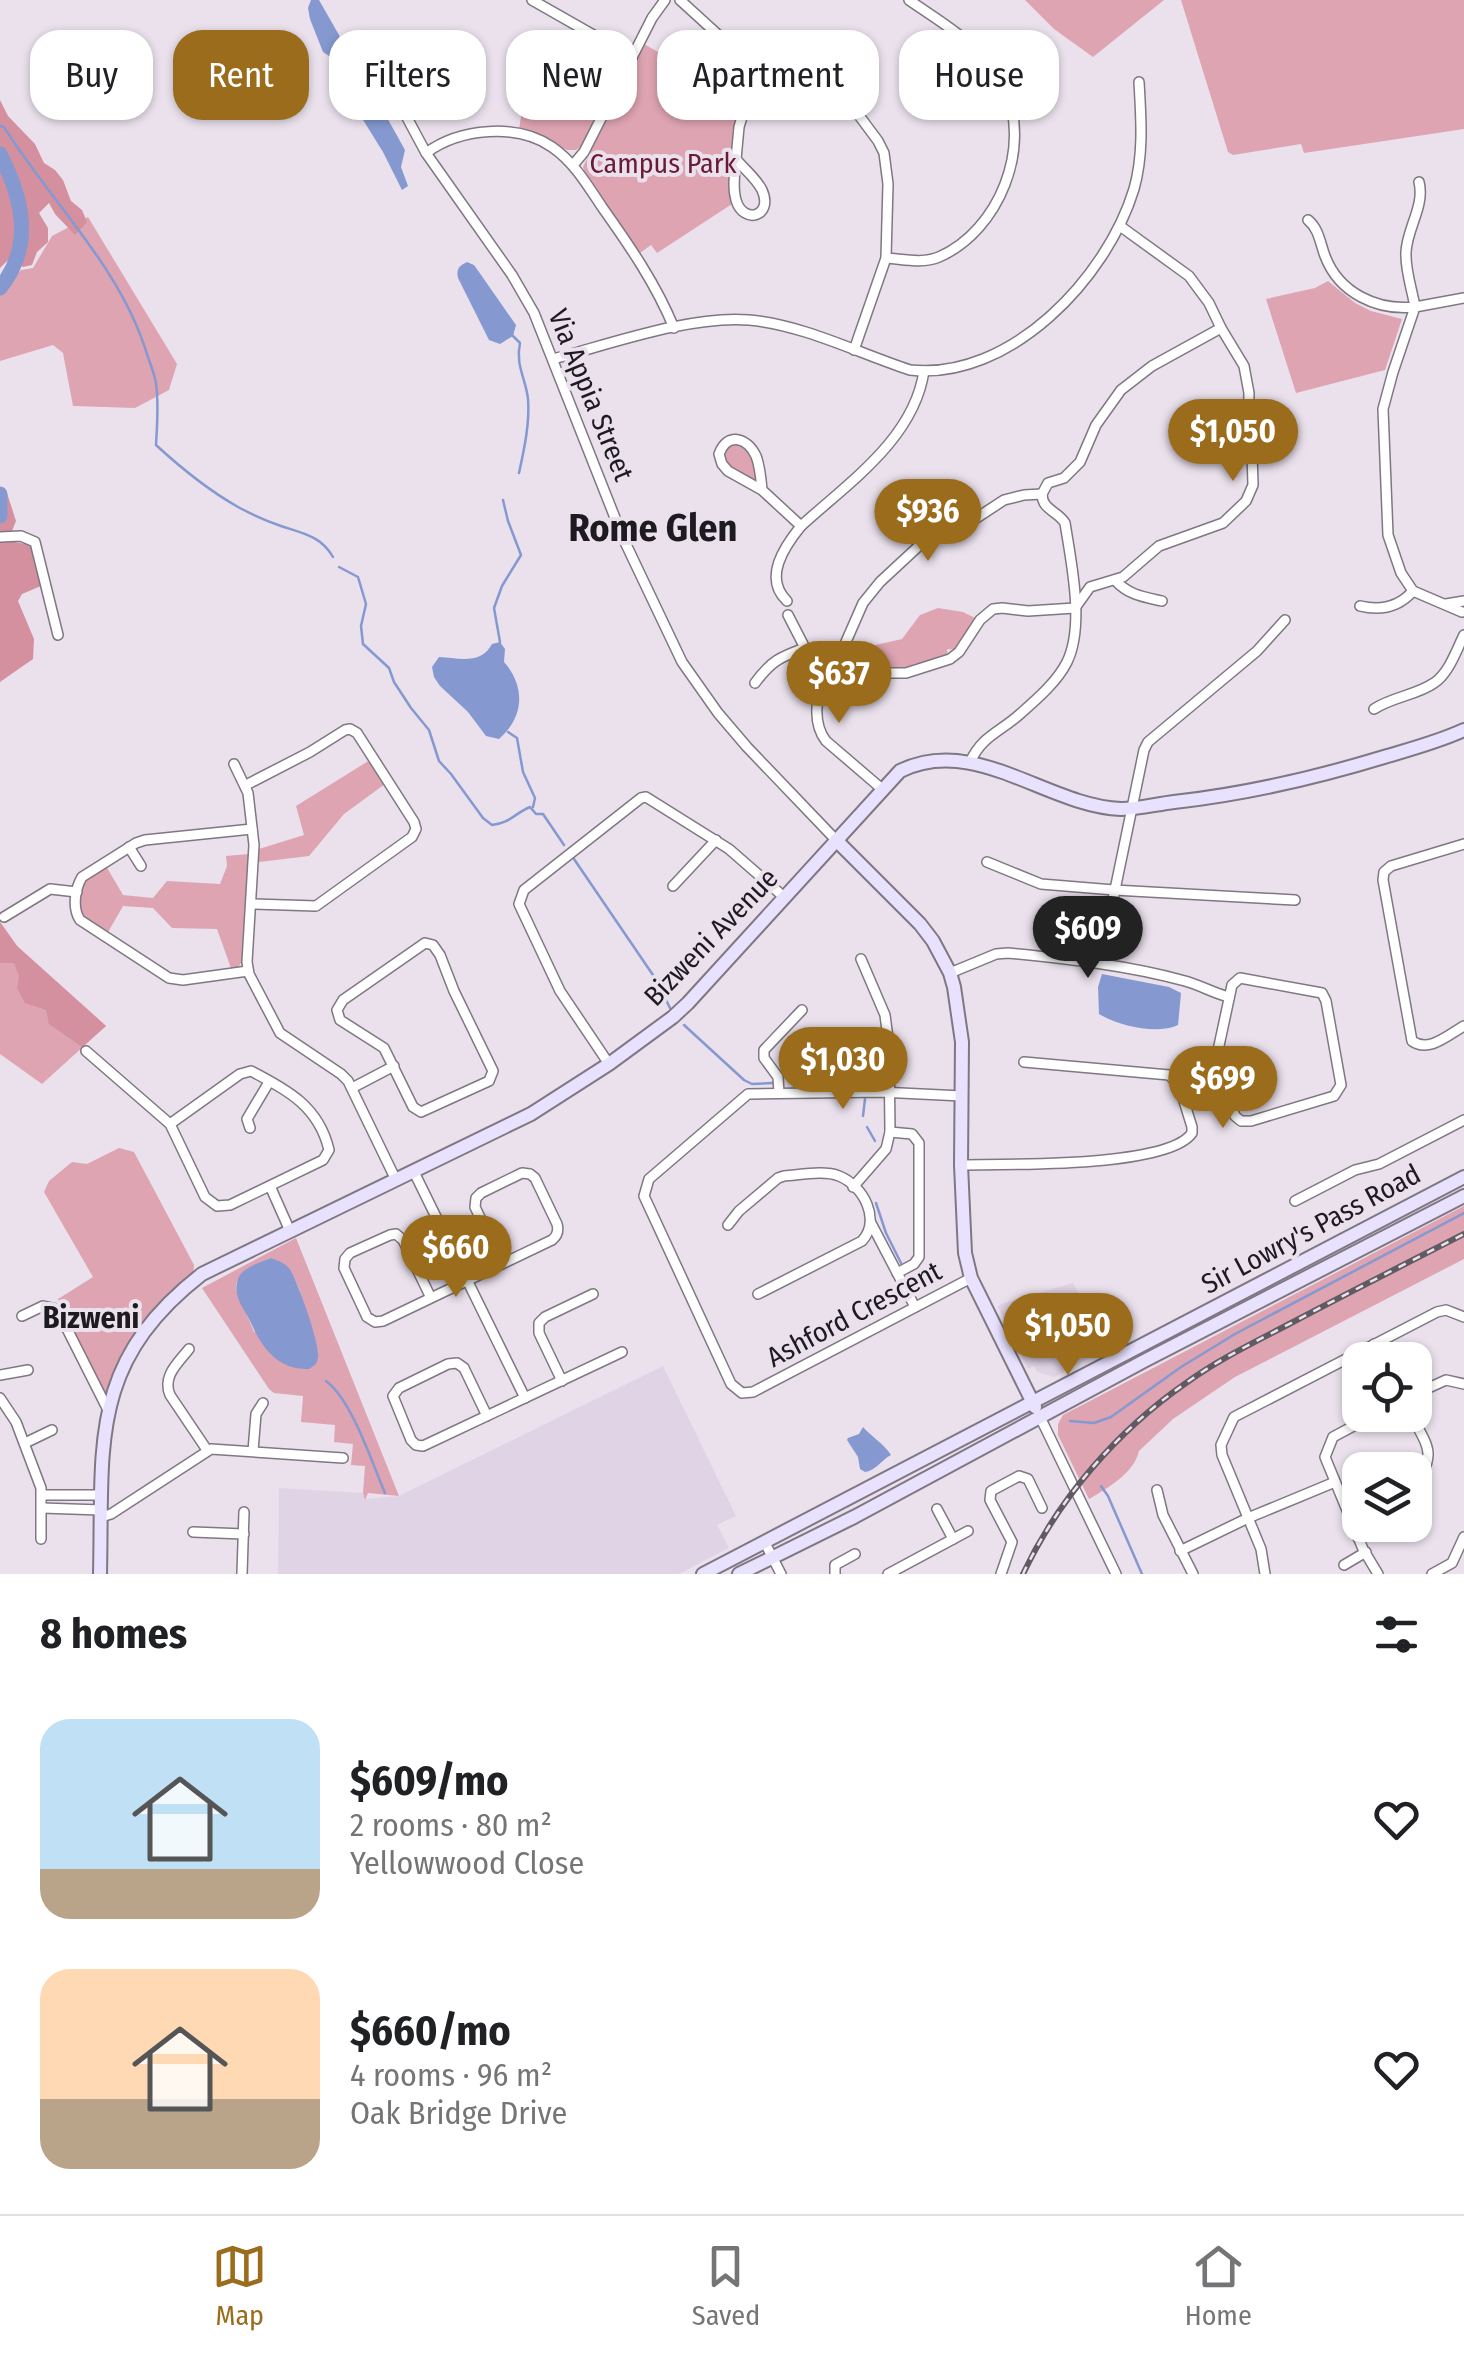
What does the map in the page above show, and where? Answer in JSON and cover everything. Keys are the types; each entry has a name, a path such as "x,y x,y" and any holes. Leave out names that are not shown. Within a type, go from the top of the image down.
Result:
{"street":[{"path":"532,0 585,30"},
{"path":"637,47 665,0"},
{"path":"680,0 713,30"},
{"path":"886,258 938,257 969,237 996,202 1010,170 1014,145 1011,104 985,57 909,0"},
{"path":"553,359 712,320 747,320 789,328 910,370 924,372 983,360 1027,334 1077,290 1120,226 1139,164 1139,82"},
{"name":"Via Appia Street","path":"409,120 426,153 534,312 624,538 682,662 747,747 836,840"},
{"path":"573,165 600,120"},
{"path":"736,159 763,192 762,212 744,213 736,201 736,159 741,120"},
{"path":"854,350 886,258 888,223 887,166 878,141 862,120"},
{"path":"426,153 438,145 482,132 542,141 573,165 632,249 674,328"},
{"path":"1420,182 1422,194 1406,255 1415,307 1392,372 1383,420 1388,535 1397,564 1413,590 1463,608"},
{"path":"1308,220 1315,226 1326,260 1336,276 1350,290 1380,306 1415,307 1464,298"},
{"path":"1075,608 1090,587 1116,580 1159,546 1224,523 1246,501 1253,475 1248,379 1236,350 1189,276 1120,226"},
{"path":"970,762 982,742 1013,720 1061,673 1069,659 1075,608 1065,523 1045,506 1042,494 1048,483 1064,478 1080,462 1096,425 1121,390 1152,366 1221,328"},
{"path":"787,601 777,587 777,569 789,541 901,430 908,421 924,372"},
{"path":"762,490 759,465 752,450 741,440 728,440 719,454 725,468 762,490 801,526"},
{"path":"838,660 857,613 871,592 922,544 944,530 975,519 1004,500 1042,494"},
{"path":"0,537 21,536 35,542 58,635"},
{"path":"1116,580 1132,593 1162,601"},
{"path":"1360,606 1387,607 1399,603 1413,590"},
{"path":"825,664 838,660 872,673 906,673 960,652 980,620 993,609 1075,608"},
{"path":"788,615 805,648 825,664"},
{"path":"1100,962 1146,746 1258,652 1284,620"},
{"path":"1374,709 1435,683 1464,635"},
{"path":"755,683 776,659 805,648"},
{"path":"825,664 816,714 819,732 882,789"},
{"path":"246,786 350,729 357,732 416,830 412,837 316,906 250,904"},
{"name":"Bizweni Avenue","path":"100,1574 102,1444 108,1410 135,1344 157,1314 202,1274 531,1114 660,1027 688,1002 900,771 932,760 970,762 1092,804 1118,809 1204,799 1329,774 1464,730"},
{"path":"234,764 246,786 254,853 248,971 280,1033 341,1074 352,1088 396,1180"},
{"path":"609,1064 560,990 520,908 524,890 643,797 652,798 716,840 784,898"},
{"path":"248,971 183,980 170,978 80,920 75,910 82,877 140,841 252,830"},
{"path":"672,886 716,840"},
{"path":"836,840 920,924 950,973 961,1026 963,1240 972,1278 1116,1574"},
{"path":"1464,844 1391,866 1384,872 1383,880 1412,1042 1428,1047 1464,1026"},
{"path":"130,847 141,866"},
{"path":"987,862 1042,884 1295,900"},
{"path":"4,917 50,889 77,892"},
{"path":"431,944 440,955 494,1073 489,1081 421,1112 413,1106 394,1066 381,1046 340,1020 337,1006 419,945 431,944"},
{"path":"950,973 1000,954 1100,962 1188,981 1229,997"},
{"path":"853,1186 886,1149 890,1132 885,1014 862,958"},
{"path":"1240,978 1322,993 1341,1085 1337,1094 1251,1121 1238,1119 1217,1055 1229,997 1232,985 1240,978"},
{"path":"779,1093 778,1077 764,1058 764,1050 802,1010"},
{"path":"86,1050 170,1124 210,1202 230,1205 323,1160 330,1150 309,1107 253,1072 242,1072 170,1124"},
{"path":"962,1165 1113,1161 1183,1142 1192,1134 1178,1085 1169,1075 1024,1062"},
{"path":"352,1088 394,1066"},
{"path":"250,1128 247,1119 269,1082"},
{"name":"Ashford Crescent","path":"962,1096 753,1092 649,1179 644,1190 733,1387 742,1393 753,1392 972,1278"},
{"path":"1295,1201 1464,1120"},
{"path":"890,1132 912,1134 919,1143 919,1256 914,1264 898,1273"},
{"path":"414,1172 524,1398"},
{"path":"431,1298 399,1236 390,1234 345,1259 344,1268 368,1317 382,1321 431,1298 468,1280 502,1264 552,1240 558,1233 557,1224 536,1181 528,1174 522,1173 481,1193 475,1202 502,1264"},
{"path":"728,1225 778,1178 836,1175 864,1199 871,1223 915,1307"},
{"name":"Sir Lowry's Pass Road","path":"703,1574 1464,1177"},
{"path":"270,1186 290,1231"},
{"name":"Sir Lowry's Pass Road","path":"739,1574 1464,1196"},
{"path":"758,1294 862,1241 871,1223"},
{"path":"562,1381 539,1333 539,1323 593,1294"},
{"path":"22,1316 43,1306 57,1308 108,1410"},
{"path":"1378,1342 1442,1310 1464,1316"},
{"path":"189,1349 169,1375 166,1386 207,1450"},
{"path":"487,1416 464,1368 457,1364 448,1364 393,1394 411,1440 416,1445 426,1445 622,1352"},
{"path":"1264,1574 1261,1549 1222,1456 1222,1446 1234,1417 1342,1361"},
{"path":"0,1375 28,1370"},
{"path":"1432,1386 1446,1380 1464,1384"},
{"path":"0,1398 12,1412 25,1442 42,1495 41,1539"},
{"path":"253,1451 256,1414 263,1403"},
{"path":"25,1442 52,1430"},
{"path":"1342,1431 1329,1443 1325,1458 1342,1499"},
{"path":"42,1495 102,1507 111,1514 207,1450 343,1458"},
{"path":"1001,1574 1012,1542 990,1500 990,1492 1024,1476 1042,1508"},
{"path":"1180,1550 1335,1482"},
{"path":"1157,1490 1163,1514 1193,1574"},
{"path":"42,1508 102,1507"},
{"path":"936,1510 953,1539"},
{"path":"242,1574 244,1512"},
{"path":"888,1574 968,1531"},
{"path":"193,1532 244,1534"},
{"path":"1432,1574 1452,1563 1464,1537"},
{"path":"764,1541 781,1574"},
{"path":"1360,1542 1378,1574"},
{"path":"1344,1564 1366,1552"},
{"path":"835,1574 835,1565 855,1554"}],"shaded area":[{"path":"0,100 8,116 35,144 44,163 63,180 71,201 82,210 87,222 75,235 49,203 39,213 48,228 48,242 37,252 32,265 23,267 11,257 0,268"},
{"path":"6,490 16,521 8,541 33,545 41,586 22,594 18,601 34,639 33,659 0,682 0,492"},
{"path":"0,922 17,946 106,1026 82,1047 49,1024 46,1010 25,1003 17,988 19,976 14,963 0,963"},
{"path":"1073,1283 1106,1345 1101,1352 1054,1377 1037,1372 1034,1366 1028,1369 998,1307"},
{"path":"663,1366 736,1516 717,1525 729,1548 679,1574 278,1574 279,1488 363,1493 366,1499 399,1496"}],"green space":[{"path":"1025,0 1164,0 1093,57 1054,29"},
{"path":"1181,0 1464,0 1464,129 1304,153 1301,144 1233,155 1228,152"},
{"name":"Campus Park","path":"644,44 657,51 657,120 735,120 732,204 657,253 651,245 640,253 583,167 606,120 637,120 637,58"},
{"path":"520,120 594,120 576,150 519,130"},
{"path":"88,217 177,364 169,390 135,408 73,406 63,353 53,345 0,361 0,293 21,270 33,268 52,236"},
{"path":"1328,281 1355,303 1402,319 1385,370 1296,393 1266,299 1315,288"},
{"path":"729,443 742,447 750,456 756,480 736,472 725,460 722,455"},
{"path":"938,608 977,619 958,650 947,649 948,657 916,667 915,663 912,670 883,673 857,663 858,649 902,639 920,615"},
{"path":"370,760 385,784 344,814 309,856 259,862 259,849 304,835 296,806"},
{"path":"249,854 242,959 232,971 217,929 172,928 153,908 123,906 107,934 81,914 83,882 106,866 123,895 153,898 167,881 220,884 227,866 226,856"},
{"path":"0,922 17,946 106,1026 42,1084 0,1054"},
{"path":"119,1148 134,1152 194,1265 193,1275 140,1330 106,1396 58,1299 93,1277 44,1192 49,1181 72,1162 87,1164"},
{"path":"1464,1206 1464,1259 1235,1377 1173,1419 1139,1451 1126,1473 1089,1499 1058,1435 1063,1415"},
{"path":"296,1238 399,1496 368,1493 365,1500 365,1466 351,1465 353,1444 334,1442 335,1425 301,1422 303,1396 269,1389 202,1288","holes":["271,1258 296,1281 307,1315 254,1332 238,1297 237,1281"]}],"water":[{"path":"311,0 319,0 336,30 329,30 329,56 323,52 308,8"},
{"path":"363,120 388,120 405,150 401,167 408,186 402,190"},
{"path":"467,262 474,265 516,325 513,336 500,344 489,340 458,278 459,268"},
{"path":"500,642 505,649 504,662 516,681 519,702 513,721 499,739 486,736 468,712 440,686 432,667 439,657 476,658"},
{"path":"1102,974 1169,987 1181,993 1178,1025 1138,1028 1099,1014 1098,987"},
{"path":"832,1034 845,1037 872,1073 868,1080 855,1077 845,1052 822,1048 823,1039"},
{"path":"271,1258 291,1271 308,1314 318,1357 309,1369 288,1366 272,1356 238,1297 240,1275"},
{"path":"863,1427 891,1455 865,1472 847,1440"}],"waterway":[{"path":"0,126 103,264 135,323 155,380 156,445 227,500 264,520 310,536 333,557"},
{"path":"0,154 14,188 21,222 18,256 0,288"},
{"path":"513,336 520,343 520,365 528,399 519,473"},
{"path":"0,494 0,516"},
{"path":"500,642 494,608 521,555 503,500"},
{"path":"339,567 358,577 366,604 361,626 363,644 389,668 394,682 429,730 439,761 483,818 492,825 498,824 530,807 536,814 543,814 564,845"},
{"path":"508,732 517,738 523,772 535,798 533,807"},
{"path":"574,859 655,978 670,1008"},
{"path":"684,1025 744,1080 752,1084 773,1083"},
{"path":"782,1072 798,1057 822,1045"},
{"path":"863,1116 865,1099"},
{"path":"867,1127 875,1141"},
{"path":"876,1203 901,1263"},
{"path":"1070,1421 1094,1423 1111,1417 1235,1334 1464,1213"},
{"path":"909,1277 919,1292"},
{"path":"326,1381 353,1417 385,1493"},
{"path":"1101,1486 1142,1574"}],"railway":[{"path":"1023,1574 1054,1519 1092,1468 1161,1402 1238,1351 1464,1234"}],"district":[{"name":"Rome Glen","path":"653,528"},
{"name":"Bizweni","path":"91,1318"}]}
